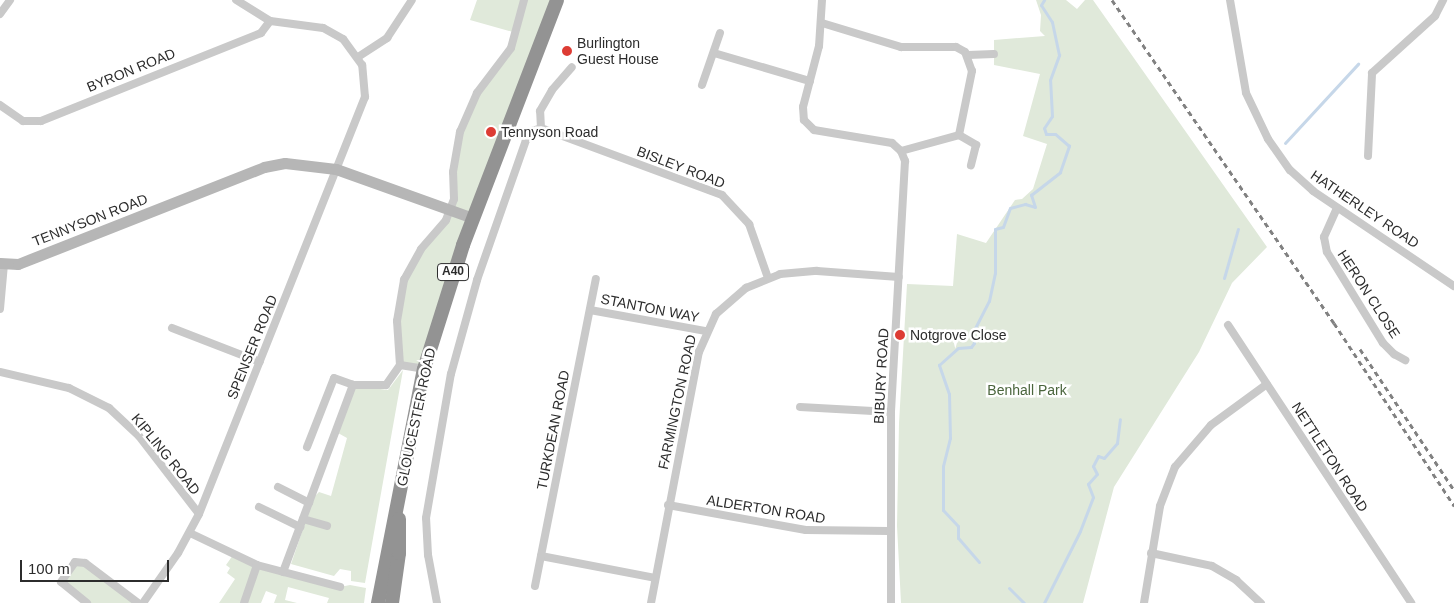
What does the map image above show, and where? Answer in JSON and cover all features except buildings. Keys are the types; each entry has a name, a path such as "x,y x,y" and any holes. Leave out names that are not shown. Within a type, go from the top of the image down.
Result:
{"highway":[{"name":"GLOUCESTER ROAD","path":"378,603 386,550 399,496 424,368 473,218 557,0"},
{"name":"GLOUCESTER ROAD","path":"392,603 399,553 399,496"}],"street":[{"path":"0,14 10,0"},
{"path":"236,0 270,21 330,31 349,44 358,58 387,38 412,0"},
{"path":"307,447 334,378 353,385 386,385 400,365 397,321 402,285 414,259 441,228 451,210 454,160 463,124 482,85 511,48 524,0"},
{"path":"822,0 822,24 802,111 810,127 886,142 902,151 959,135 976,145 971,165"},
{"name":"HATHERLEY ROAD","path":"1232,0 1239,62 1257,119 1290,170 1337,208 1454,286"},
{"path":"1368,156 1372,73 1435,16 1443,0"},
{"name":"BYRON ROAD","path":"0,105 19,120 41,121 261,33 270,21"},
{"path":"822,24 901,47 956,47 968,55 994,54"},
{"path":"702,84 720,33"},
{"path":"714,53 810,81"},
{"path":"959,135 972,71 968,55"},
{"name":"SPENSER ROAD","path":"143,603 190,533 199,514 365,98 366,81 358,58"},
{"path":"437,603 428,555 426,518 451,374 476,280 526,140 532,131 541,128 540,111 552,90 572,67"},
{"name":"BISLEY ROAD","path":"541,128 722,195 735,205 748,224 768,278"},
{"name":"BIBURY ROAD","path":"891,603 889,531 891,412 906,165 902,151"},
{"name":"TENNYSON ROAD","path":"2,264 27,260 274,164 308,163 336,169 473,218"},
{"name":"HERON CLOSE","path":"1337,208 1324,237 1327,252 1383,343 1404,360"},
{"path":"0,309 2,264"},
{"name":"FARMINGTON ROAD","path":"651,603 668,505 706,331 727,303 768,278 804,270 899,277"},
{"name":"TURKDEAN ROAD","path":"535,586 596,279"},
{"name":"STANTON WAY","path":"590,310 706,331"},
{"name":"NETTLETON ROAD","path":"1228,324 1411,603"},
{"path":"172,328 260,362"},
{"path":"400,365 424,368"},
{"name":"KIPLING ROAD","path":"0,372 69,388 109,408 139,436 199,514"},
{"path":"1144,603 1162,496 1182,457 1211,425 1267,384"},
{"path":"283,572 353,385"},
{"path":"800,406 891,412"},
{"path":"278,487 309,503"},
{"name":"ALDERTON ROAD","path":"668,505 806,530 889,531"},
{"path":"259,506 302,523 327,526"},
{"path":"190,533 257,565 340,587"},
{"path":"1152,553 1212,566 1236,580 1261,603"},
{"path":"541,556 656,578"},
{"path":"87,603 61,582 75,562 84,563 138,603"},
{"path":"244,603 257,565"}],"green space":[{"path":"477,0 557,0 424,369 400,365 397,321 404,280 451,210 453,172 466,116 511,48 513,32 470,20"},
{"name":"Benhall Park","path":"1036,0 1066,0 1077,9 1085,0 1093,0 1267,247 1232,283 1199,352 1114,487 1083,603 901,603 897,526 899,423 907,284 953,286 957,234 986,243 1015,200 1022,199 1033,189 1047,144 1023,136 1040,74 994,65 994,40 1045,36 1040,31 1041,15"},
{"path":"403,370 365,583 351,581 351,571 340,569 334,576 291,564 314,497 319,492 331,496 347,438 338,433 354,390 357,386 388,390"},
{"path":"233,555 340,587 350,585 366,588 364,603 327,603 329,598 288,587 285,600 297,603 274,603 277,595 266,591 261,603 219,603 235,579 227,573 230,568 226,565"},
{"path":"78,562 138,603 87,603 62,578"}],"waterway":[{"path":"979,562 958,538 958,526 943,510 943,466 950,438 949,394 939,365 958,348 971,347 974,343 973,332 989,301 995,273 995,229 1003,227 1010,208 1025,204 1035,207 1031,195 1060,172 1069,146 1055,134 1046,134 1044,128 1052,116 1050,80 1059,55 1052,22 1041,5 1044,0"},
{"path":"1285,143 1358,64"},
{"path":"1224,278 1238,229"},
{"path":"1044,603 1080,531 1093,497 1088,484 1097,474 1093,466 1098,456 1104,458 1117,443 1120,419"},
{"path":"1009,588 1024,603"}],"railway":[{"path":"1112,0 1334,323 1454,506"},
{"path":"1360,349 1454,490"}],"place":[{"name":"Burlington Guest House","path":"567,51"},
{"name":"Tennyson Road","path":"491,132"},
{"name":"Notgrove Close","path":"900,335"}]}
